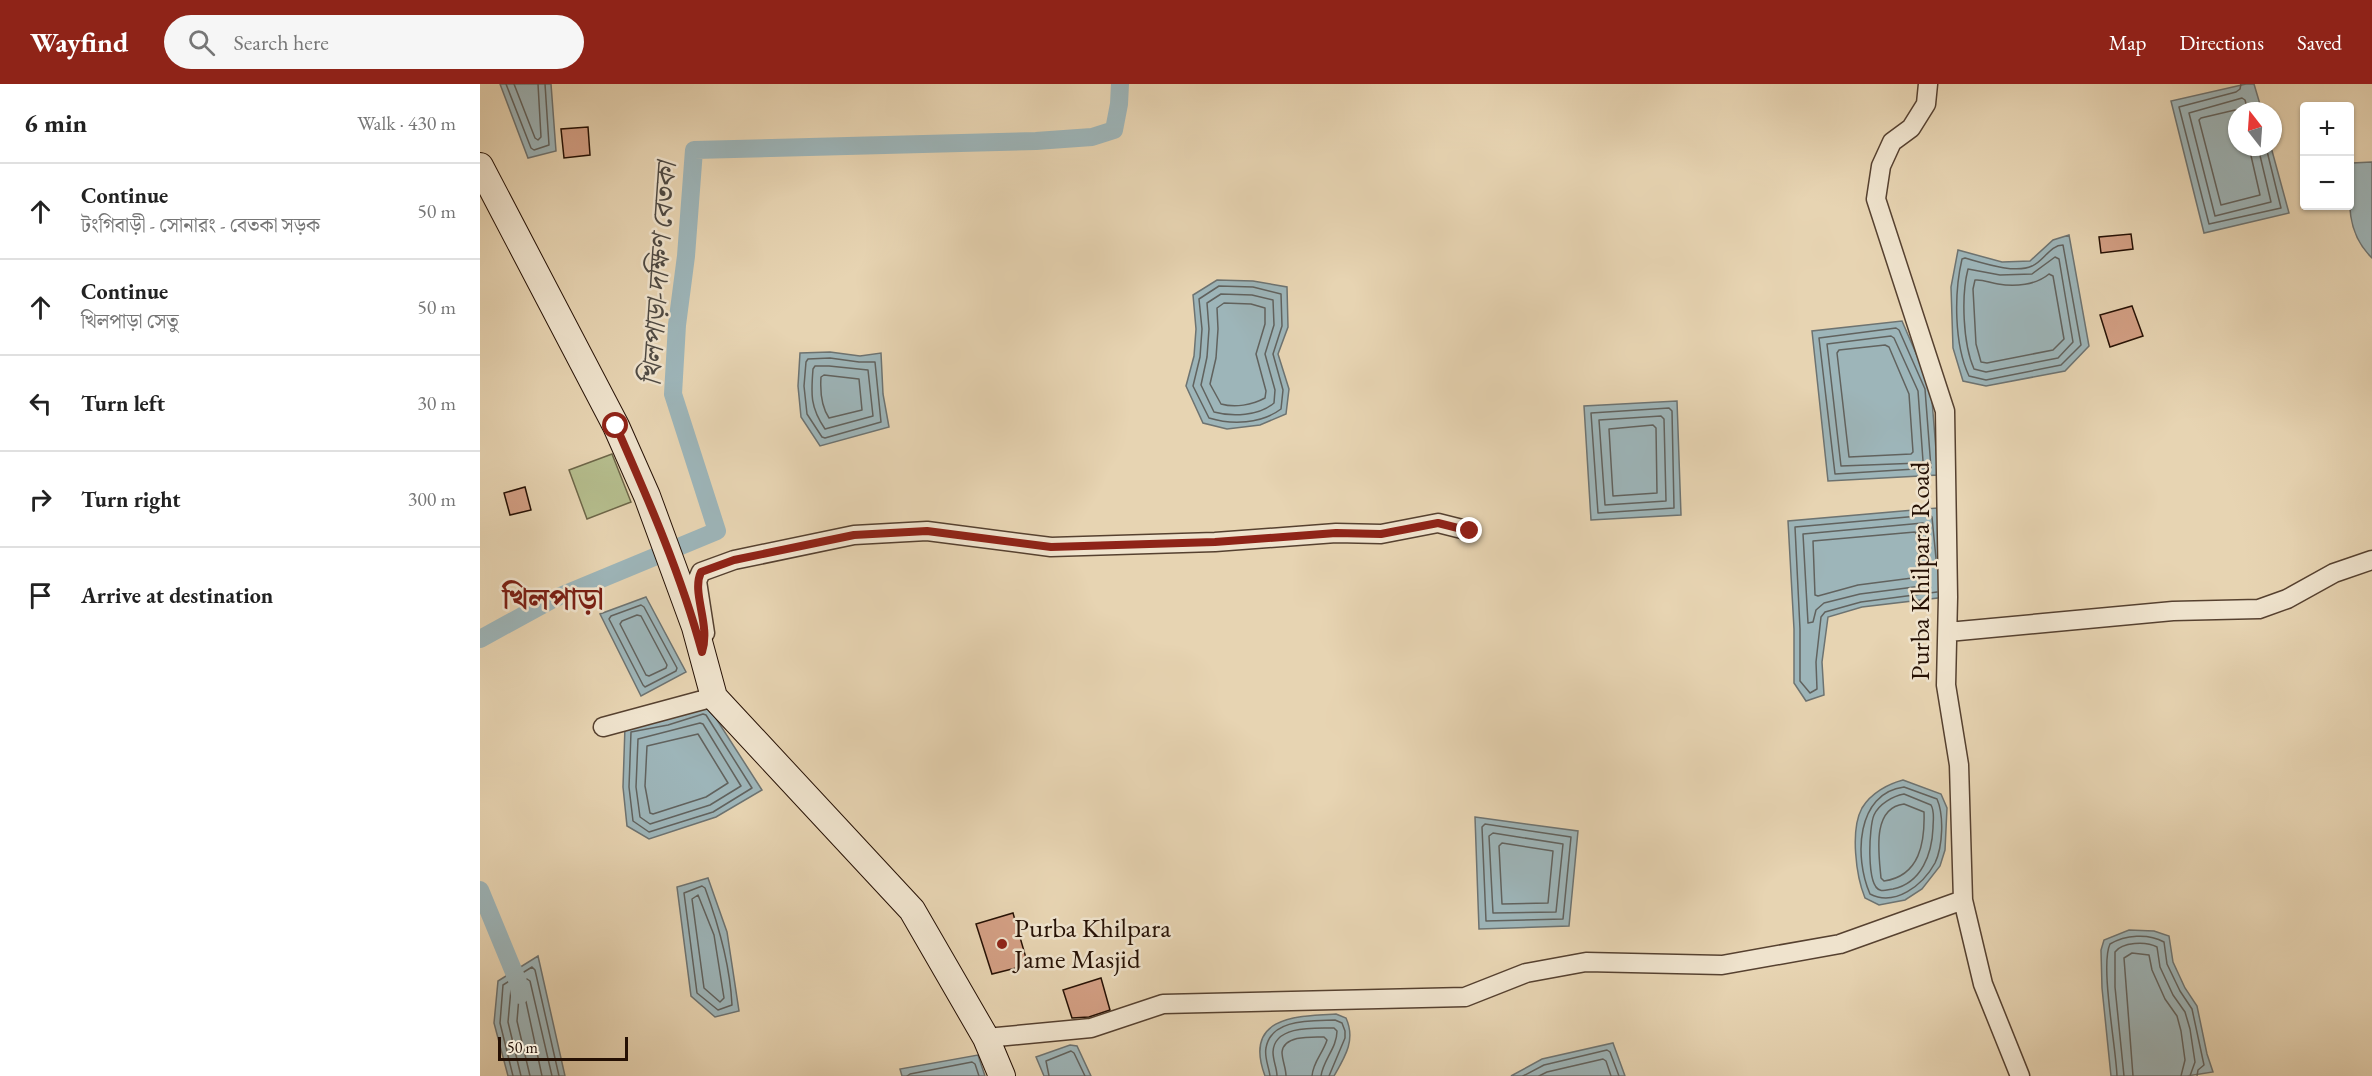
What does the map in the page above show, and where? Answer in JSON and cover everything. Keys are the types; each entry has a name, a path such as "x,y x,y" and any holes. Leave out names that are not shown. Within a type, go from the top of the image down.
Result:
{"street":[{"name":"Purba Khilpara Road","path":"1928,84 1926,104 1911,128 1892,142 1881,166 1876,199 1945,411 1948,632 1946,684 1959,765 1963,900 1983,984 2020,1076"},
{"path":"480,166 616,426 663,538 695,627 714,697 912,910 986,1038 1002,1076"},
{"path":"702,652 705,633 697,581 701,572 734,560 854,535 927,531 1051,547 1215,542 1336,533 1381,534 1438,523 1470,531"},
{"path":"1948,632 2173,611 2259,609 2287,599 2334,573 2372,560"},
{"path":"603,727 714,697"},
{"path":"986,1038 1090,1028 1163,1004 1466,997 1526,973 1586,962 1722,965 1840,944 1963,900"}],"green space":[{"path":"612,454 631,502 587,519 569,470"}],"water":[{"path":"500,84 551,84 556,151 528,158"},
{"path":"2254,84 2259,102 2228,102 2228,156 2273,156 2289,213 2204,233 2171,101"},
{"path":"2372,162 2372,258 2357,237 2350,213 2350,210 2354,210 2354,163"},
{"path":"2069,235 2089,346 2065,371 1986,386 1963,381 1953,348 1951,287 1958,250 2002,262 2030,261 2053,240"},
{"path":"1217,280 1253,281 1287,287 1288,327 1278,354 1289,389 1286,414 1260,425 1227,429 1203,423 1186,386 1194,356 1196,329 1193,295"},
{"path":"1902,321 1931,388 1938,475 1828,481 1812,331"},
{"path":"830,352 860,356 881,353 883,394 889,427 820,446 801,417 798,386 800,353"},
{"path":"1677,401 1681,515 1591,520 1584,406"},
{"path":"1937,508 1946,597 1862,607 1828,617 1822,662 1824,695 1806,701 1794,683 1794,629 1788,521"},
{"path":"646,597 686,672 641,696 600,614"},
{"path":"708,706 762,790 716,817 649,839 627,826 623,787 625,726"},
{"path":"1903,780 1941,794 1947,808 1945,850 1940,866 1922,889 1905,900 1879,905 1865,898 1862,889 1855,840 1858,817 1870,798 1886,787"},
{"path":"1475,817 1578,831 1569,926 1479,929"},
{"path":"708,878 727,932 739,1011 715,1017 691,996 677,887"},
{"path":"2129,930 2154,931 2169,936 2173,962 2185,988 2197,1006 2213,1072 2187,1076 2111,1076 2102,988 2101,950 2104,940"},
{"path":"538,956 565,1076 508,1076 494,1023 498,981"},
{"path":"1336,1014 1346,1018 1350,1034 1348,1048 1334,1076 1265,1076 1260,1056 1261,1042 1267,1031 1290,1019"},
{"path":"1613,1043 1625,1076 1511,1076 1542,1059"},
{"path":"1070,1045 1077,1046 1091,1076 1044,1076 1036,1057"},
{"path":"978,1055 985,1076 902,1076 900,1069"}],"building":[{"path":"588,127 590,155 564,158 561,129"},
{"path":"2131,234 2133,249 2101,253 2099,237"},
{"path":"2132,306 2143,336 2110,347 2100,315"},
{"path":"525,487 531,510 510,515 504,493"},
{"name":"Purba Khilpara Jame Masjid","path":"1013,913 1028,965 992,974 976,924"},
{"path":"1101,978 1110,1010 1089,1017 1072,1018 1063,990"}],"waterway":[{"name":"খিলপাড়া-দক্ষিণ বেতকা","path":"480,639 553,599 717,531 673,394 677,325 686,256 694,150 1036,141 1092,137 1114,130 1120,84"},
{"name":"খিলপাড়া-দক্ষিণ বেতকা","path":"480,890 518,982 520,995"}],"place":[{"name":"Purba Khilpara Jame Masjid","path":"1002,944"}],"district":[{"name":"খিলপাড়া","path":"553,599"}],"route":[{"path":"616,426 647,496 702,652 705,633 697,581 701,572 734,560 854,535 927,531 1051,547 1215,542 1336,533 1381,534 1438,523 1470,531"}]}
